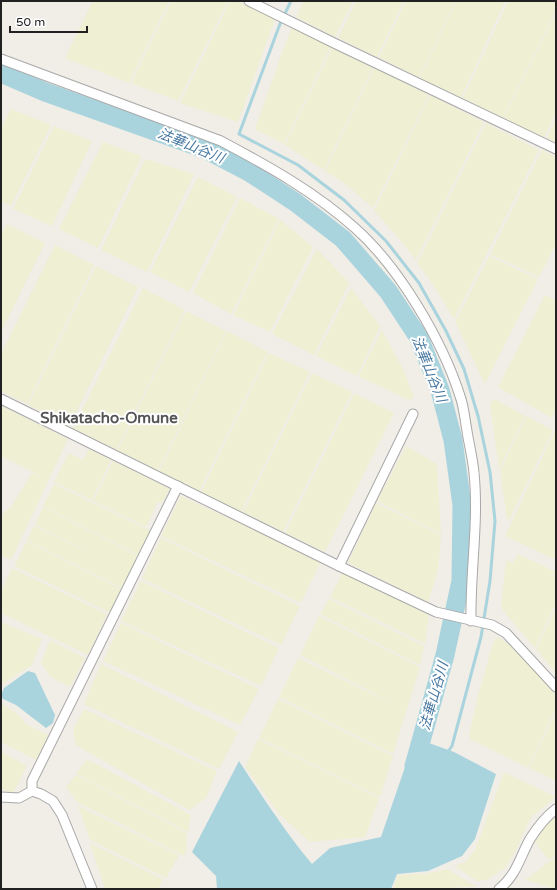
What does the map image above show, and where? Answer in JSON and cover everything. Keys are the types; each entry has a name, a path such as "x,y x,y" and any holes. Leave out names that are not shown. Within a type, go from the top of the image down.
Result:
{"street":[{"path":"249,1 556,149"},
{"path":"1,59 221,141 242,152 277,172 315,197 356,228 386,261 415,303 440,347 460,397 474,472 476,521 471,603 475,622"},
{"path":"1,400 436,612 492,625 506,633 556,686"},
{"path":"339,566 413,414"},
{"path":"32,791 32,781 178,486"},
{"path":"1,797 19,798 32,791 54,801 62,815 92,889"},
{"path":"499,889 507,882 515,871 530,840 543,820 556,809"}],"green space":[{"path":"93,1 169,1 129,83 65,58"},
{"path":"171,1 228,1 178,101 131,83"},
{"path":"230,1 237,1 275,19 238,122 180,103"},
{"path":"304,1 353,1 335,37 296,17"},
{"path":"356,1 404,1 377,57 338,38"},
{"path":"406,1 456,1 418,78 379,57"},
{"path":"457,1 505,1 461,98 419,78"},
{"path":"508,1 556,1 556,10 503,118 463,98"},
{"path":"556,12 556,112 544,138 504,118"},
{"path":"292,27 331,46 284,144 255,129"},
{"path":"333,46 374,65 324,170 285,145"},
{"path":"375,66 429,95 373,208 343,182 325,171"},
{"path":"430,95 484,122 416,260 374,211"},
{"path":"11,109 51,125 11,206 1,201 1,129"},
{"path":"556,118 556,143 547,138"},
{"path":"486,123 539,150 454,319 434,286 417,263"},
{"path":"54,126 92,141 52,226 13,209"},
{"path":"103,142 142,156 98,248 59,229"},
{"path":"542,150 556,157 556,244 539,277 490,254"},
{"path":"145,159 194,174 147,272 101,250"},
{"path":"198,177 237,197 189,292 150,272"},
{"path":"240,198 279,219 231,314 193,293"},
{"path":"280,220 313,247 270,332 233,315"},
{"path":"7,224 45,243 1,332 1,236"},
{"path":"55,245 94,265 27,404 1,391 1,354"},
{"path":"317,249 349,283 314,355 272,334"},
{"path":"489,256 538,279 485,384 455,322"},
{"path":"96,266 138,287 70,425 28,405"},
{"path":"143,288 185,310 116,450 73,428"},
{"path":"351,288 380,326 357,376 316,356"},
{"path":"545,295 556,300 556,409 552,418 498,387"},
{"path":"186,311 226,331 158,470 117,451"},
{"path":"382,330 403,369 414,397 409,400 360,377 359,375"},
{"path":"227,331 268,352 199,491 159,471"},
{"path":"269,353 310,372 241,512 201,492"},
{"path":"312,373 352,392 283,532 243,512"},
{"path":"354,393 394,413 325,552 285,533"},
{"path":"494,399 525,416 499,469 490,405"},
{"path":"1,406 68,439 11,560 1,556 1,515 11,507 32,473 43,477 1,456"},
{"path":"526,416 553,430 509,520 507,519 500,471"},
{"path":"554,432 556,433 556,560 505,536"},
{"path":"406,446 437,464 441,534 377,501"},
{"path":"89,449 111,460 92,500 54,482 69,453 83,460"},
{"path":"113,461 170,489 162,503 158,501 146,527 93,501"},
{"path":"54,484 151,531 139,555 43,506"},
{"path":"181,496 321,561 301,603 161,536"},
{"path":"376,503 441,535 438,570 428,602 348,563"},
{"path":"43,507 139,556 131,573 129,572 122,588 27,540 34,526 105,560 35,525"},
{"path":"161,538 300,606 281,645 142,579"},
{"path":"27,541 121,589 110,613 14,566"},
{"path":"518,554 556,572 556,603 535,648 501,608 506,560 513,563"},
{"path":"12,568 107,614 88,655 1,613 1,591"},
{"path":"343,572 429,614 425,644 330,597"},
{"path":"141,581 279,648 261,686 121,621"},
{"path":"329,599 424,646 420,665 320,614"},
{"path":"556,607 556,673 536,649"},
{"path":"319,616 420,667 393,754 279,697 298,658 404,709 300,655"},
{"path":"1,622 42,639 32,665 1,685"},
{"path":"121,623 259,689 240,725 103,661"},
{"path":"499,638 510,645 556,692 556,708 528,768 470,739 469,735 492,646 495,639"},
{"path":"50,640 85,658 70,687 51,677 41,663"},
{"path":"101,664 238,732 219,769 84,704"},
{"path":"278,699 393,756 380,797 259,738"},
{"path":"1,703 16,713 26,724 48,735 37,760 1,742"},
{"path":"84,709 217,771 206,798 189,810 76,745 73,730"},
{"path":"556,712 556,781 529,768"},
{"path":"258,739 379,798 365,837 310,842 280,815 245,767"},
{"path":"1,752 27,766 13,794 1,789"},
{"path":"87,759 191,815 188,832 76,774"},
{"path":"504,772 556,797 531,817 515,852 505,868 487,880 477,881 455,866 465,862 475,850"},
{"path":"76,775 187,833 186,851 184,856 77,802 66,787"},
{"path":"78,806 179,855 166,878 90,840"},
{"path":"556,816 556,854 549,860 535,842 547,823"},
{"path":"90,843 163,879 158,889 105,889"},
{"path":"556,856 556,889 525,880 550,861"},
{"path":"447,869 477,887 459,887 453,889 393,889 398,875 425,874"}],"water":[{"path":"28,671 35,673 55,715 53,723 46,728 16,705 3,699 1,695 4,688"},
{"path":"415,738 454,752 496,774 475,839 462,856 428,871 397,874 391,889 217,889 216,876 192,852 239,761 283,827 312,864 330,848 381,837"}],"waterway":[{"path":"291,1 280,24 239,134 298,165 344,200 386,241 419,283 446,331 464,369 478,416 490,472 495,521 490,581 481,637 452,746 447,753"},
{"name":"法華山谷川","path":"1,73 45,92 205,149 249,172 295,202 343,239 388,291 419,338 440,390 453,440 462,505 461,581 445,655 414,766"}],"district":[{"name":"Shikatacho-Omune","path":"109,418"}]}
